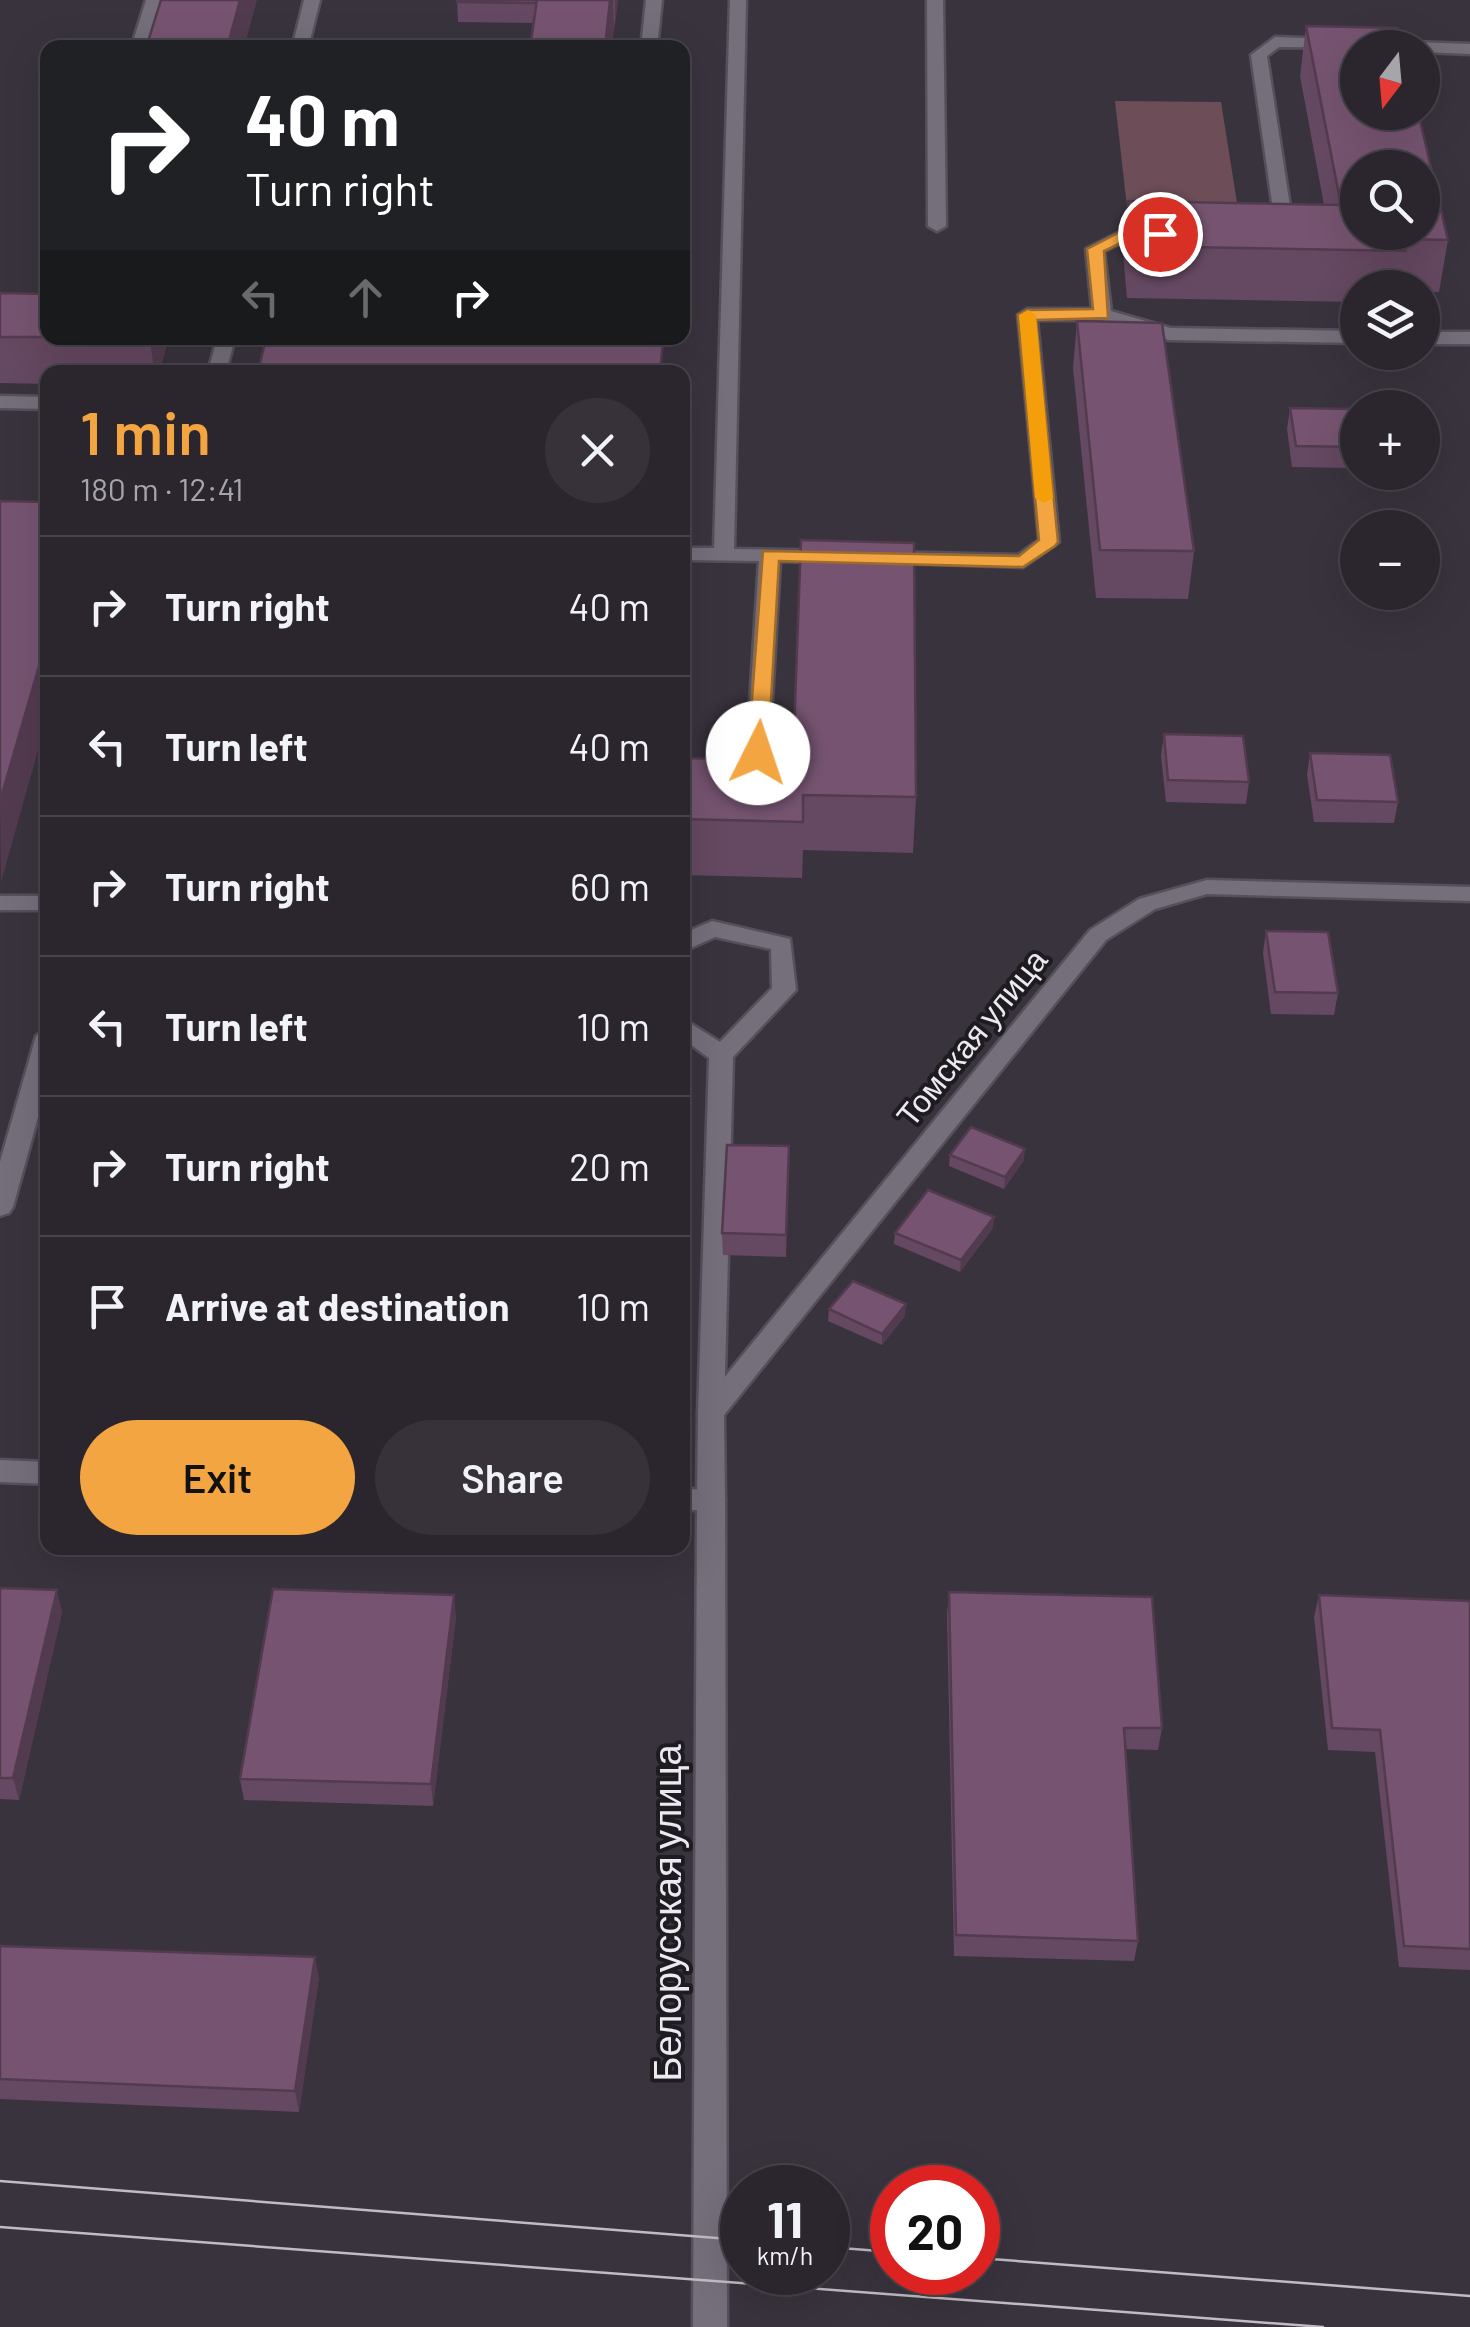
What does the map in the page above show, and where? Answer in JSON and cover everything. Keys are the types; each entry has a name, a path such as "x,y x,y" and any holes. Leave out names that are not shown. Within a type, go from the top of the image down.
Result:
{"street":[{"path":"142,40 154,0"},
{"path":"302,40 312,0"},
{"path":"650,40 654,0"},
{"path":"724,554 738,0"},
{"path":"935,0 937,226"},
{"path":"1260,234 1284,226 1259,55 1276,42 1470,49"},
{"path":"1102,314 1096,249 1126,234 1183,234"},
{"path":"690,554 1023,561 1049,542 1027,315 1102,314 1169,334 1340,337"},
{"path":"1440,338 1470,338"},
{"path":"0,402 40,402"},
{"path":"690,768 728,770 758,753 770,555"},
{"name":"Томская улица","path":"711,1412 1098,935 1147,904 1207,887 1470,894"},
{"path":"0,903 40,903"},
{"path":"690,940 712,929 782,944 784,990 721,1055 711,1412 697,1500"},
{"path":"690,1032 721,1055"},
{"path":"0,1208 40,1065"},
{"path":"0,1471 40,1473"},
{"name":"Белорусская улица","path":"697,1500 710,2327"}],"shaded area":[{"path":"1115,101 1221,102 1238,209 1127,207"}],"building":[{"path":"161,0 240,0 229,40 148,40"},
{"path":"457,0 537,0 536,3"},
{"path":"537,0 610,0 606,40 531,40"},
{"path":"1306,26 1397,28 1340,30 1340,130 1422,130 1427,150 1340,150 1340,200"},
{"path":"1128,201 1340,205 1340,250 1132,246"},
{"path":"1440,206 1448,240 1440,240"},
{"path":"0,293 40,294 40,337 0,337"},
{"path":"1077,321 1162,323 1194,551 1100,550"},
{"path":"264,345 663,345 661,365 260,365"},
{"path":"1290,408 1340,409 1340,447 1296,446"},
{"path":"0,501 40,502 40,663 0,801"},
{"path":"801,540 914,543 916,797 803,795 803,822 690,819 690,758 793,760"},
{"path":"1164,734 1243,736 1249,782 1168,780"},
{"path":"1310,753 1390,755 1398,802 1317,800"},
{"path":"1266,931 1328,932 1338,993 1275,992"},
{"path":"971,1127 1025,1149 1005,1177 950,1155"},
{"path":"727,1145 789,1146 786,1235 722,1233"},
{"path":"928,1190 994,1217 961,1260 895,1233"},
{"path":"853,1281 906,1304 882,1334 829,1309"},
{"path":"0,1588 57,1590 13,1778 0,1778"},
{"path":"273,1589 454,1595 431,1784 240,1779"},
{"path":"949,1592 1152,1597 1162,1728 1124,1728 1138,1941 956,1935"},
{"path":"1319,1595 1470,1601 1470,1949 1404,1946 1380,1730 1332,1728"},
{"path":"0,1946 315,1957 295,2091 0,2079"}],"tram line":[{"path":"0,2181 720,2238"},
{"path":"0,2227 1323,2327"},
{"path":"850,2249 870,2250"},
{"path":"1000,2260 1470,2296"}],"slow traffic":[{"path":"1028,315 1044,498"}],"route":[{"path":"758,753 770,555 1023,561 1049,542 1027,315 1102,314 1096,249 1126,234 1160,234"}]}
